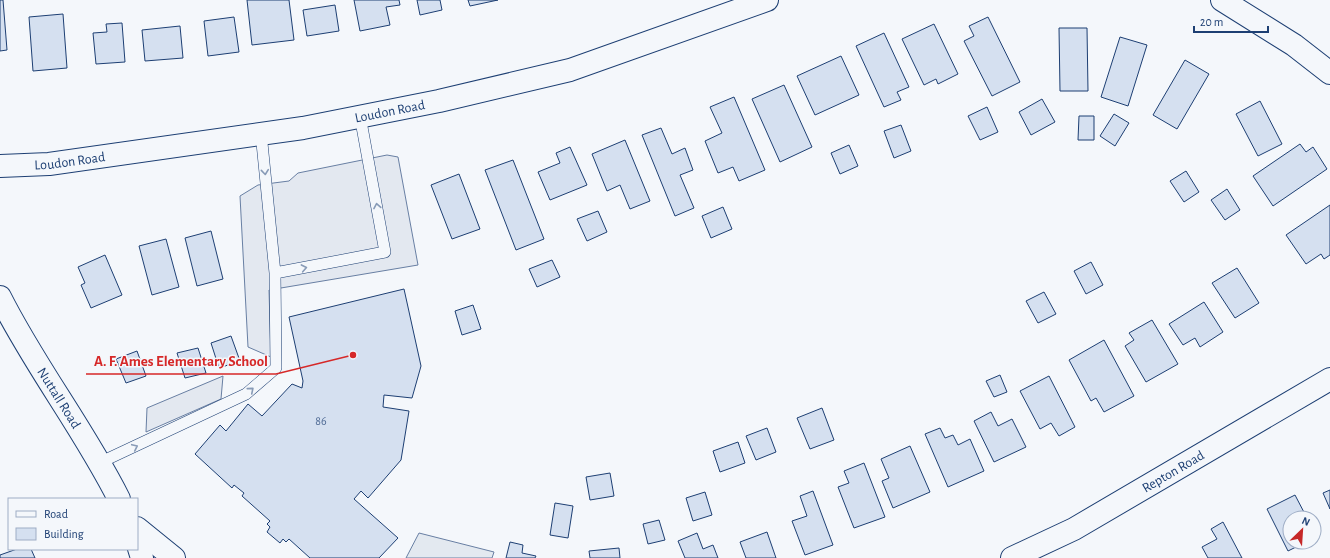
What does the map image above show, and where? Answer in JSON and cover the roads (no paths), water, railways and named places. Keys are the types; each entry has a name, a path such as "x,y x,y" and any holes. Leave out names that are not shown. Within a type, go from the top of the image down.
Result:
{"street":[{"name":"Loudon Road","path":"0,166 49,164 303,128 439,101 570,70 767,0"},
{"path":"1222,0 1294,45 1330,73"},
{"name":"Nuttall Road","path":"0,297 16,328 76,422 118,498"},
{"name":"Repton Road","path":"1012,558 1074,529 1330,379"},
{"path":"138,529 174,558"},
{"path":"138,545 142,558"}],"lane":[{"path":"275,273 385,252 360,116"},
{"path":"99,464 246,394 276,368 275,273 261,133"}],"place":[{"name":"A. F. Ames Elementary School","path":"353,355"}]}
